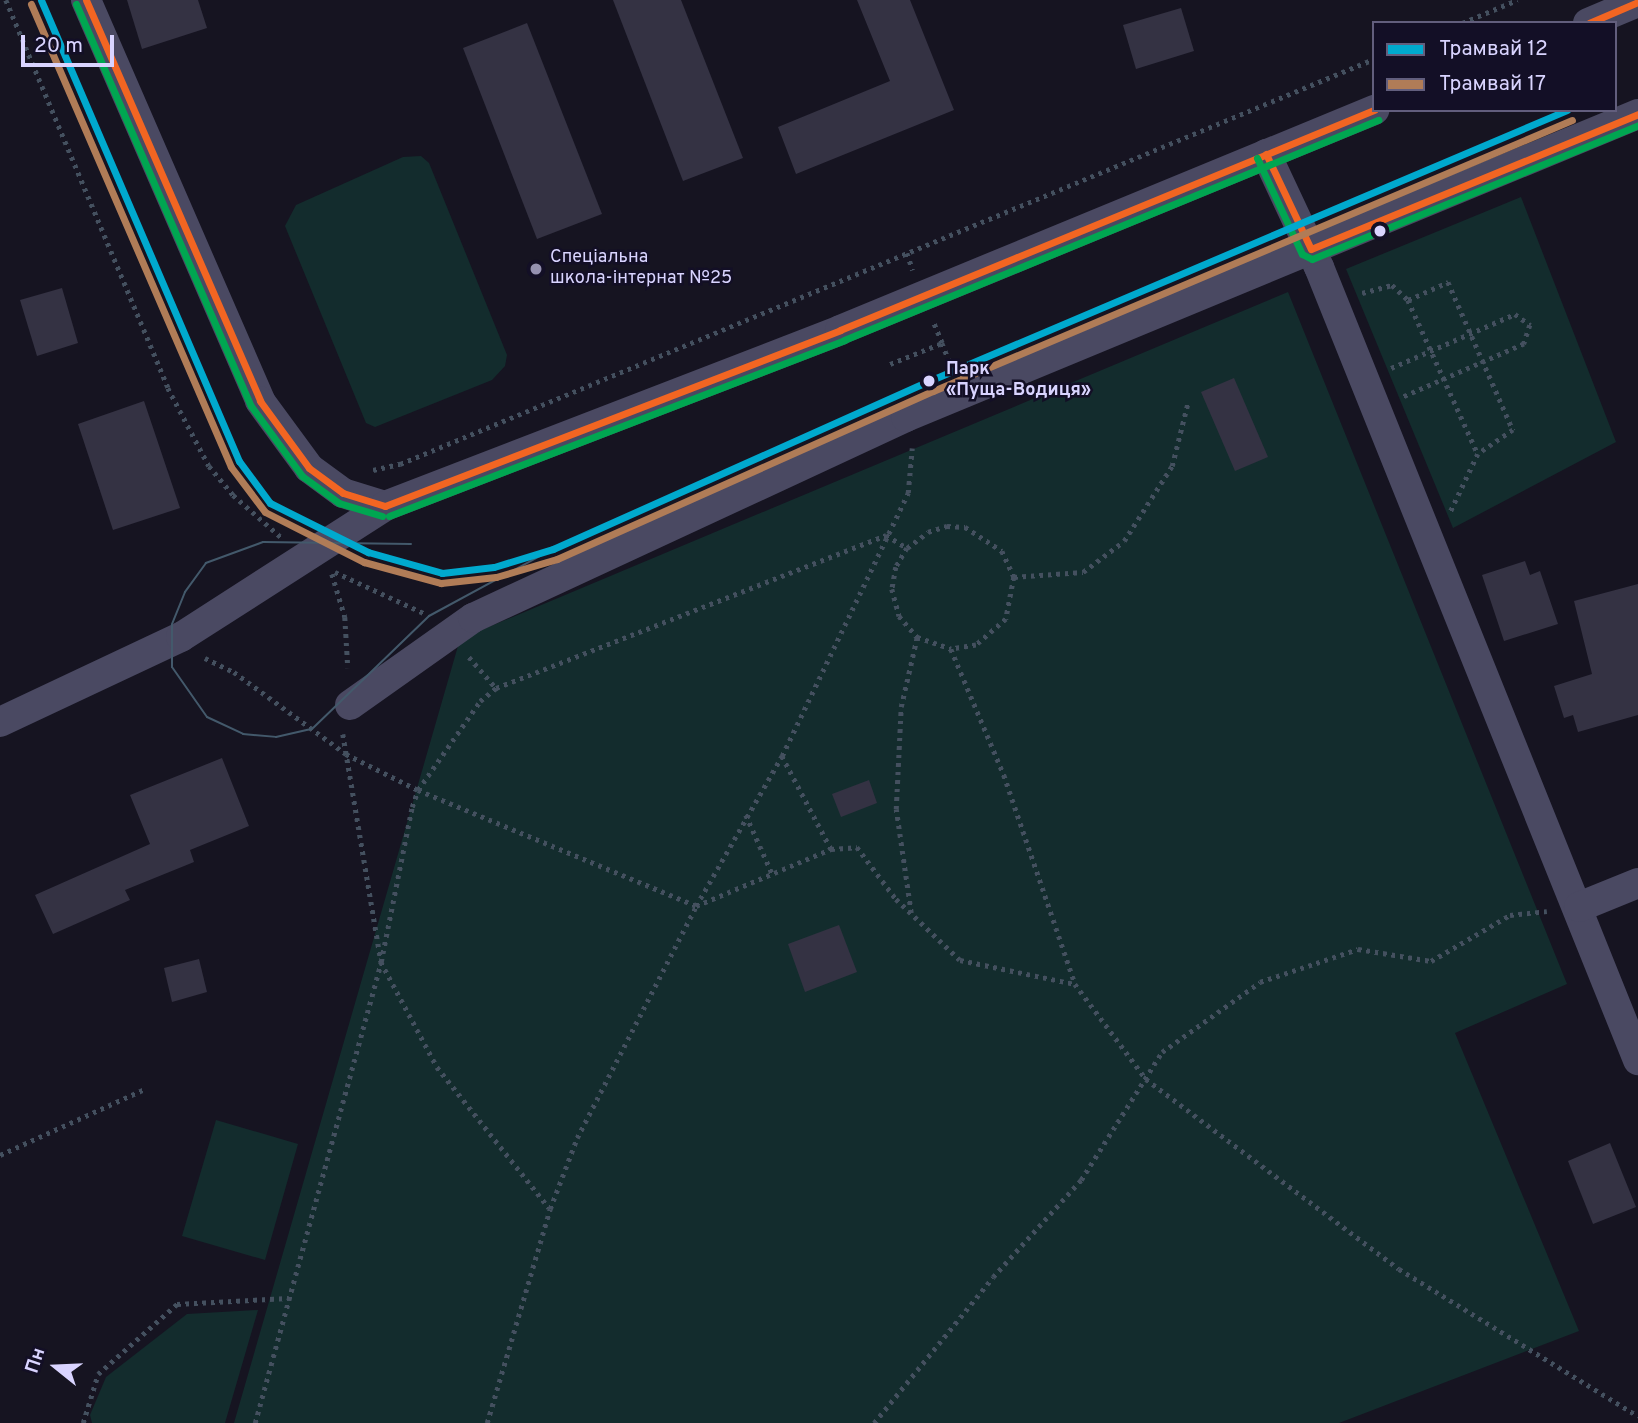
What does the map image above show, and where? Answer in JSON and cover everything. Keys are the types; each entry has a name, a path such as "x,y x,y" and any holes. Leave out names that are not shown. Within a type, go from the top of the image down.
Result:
{"street":[{"path":"86,0 260,401 309,468 343,493 385,506"},
{"path":"1593,21 1638,2"},
{"path":"0,722 172,642 385,506 840,330 1372,111"},
{"path":"350,705 473,618 906,417 1638,114"},
{"path":"1266,155 1311,249 1579,907 1638,1060"},
{"path":"1579,907 1638,883"}],"path":[{"path":"6,0 167,388 209,466 267,528 308,556"},
{"path":"1467,21 1517,0"},
{"path":"363,469 400,464 1372,60"},
{"path":"1408,300 1448,282 1513,430 1478,454 1446,524"},
{"path":"1355,295 1392,285 1408,300 1478,454"},
{"path":"1364,380 1515,314 1530,325 1524,344 1376,409"},
{"path":"1014,577 1083,572 1124,541 1172,466 1188,402"},
{"path":"487,1423 550,1209 577,1138 695,906 782,756 908,493 912,431 906,417"},
{"path":"965,527 1002,551 1014,577 1006,619 976,645 951,649 917,637 899,616 892,589 896,567 907,548 928,532 965,527"},
{"path":"886,535 907,548"},
{"path":"255,1423 381,962 418,790 480,701 496,688 886,535"},
{"path":"496,688 429,616 331,570 345,617 350,705 342,723 381,962 437,1067 550,1209"},
{"path":"911,913 896,809 901,707 917,637"},
{"path":"172,642 234,672 346,754 418,790 695,906 831,849 857,847 911,913 960,960 1076,984"},
{"path":"951,649 1003,775 1076,984 1146,1079 1399,1269 1638,1416"},
{"path":"782,756 831,849"},
{"path":"746,814 772,873"},
{"path":"874,1423 993,1277 1081,1180 1163,1052 1260,982 1358,949 1431,961 1510,915 1579,907"},
{"path":"0,1155 145,1089"},
{"path":"83,1423 98,1374 177,1304 289,1298"}],"green space":[{"path":"421,156 429,163 507,355 505,366 492,380 375,427 366,423 285,226 296,205 403,157"},
{"path":"1521,197 1616,442 1453,528 1346,269"},
{"name":"Парк «Пуща-Водиця»","path":"1288,292 1567,984 1455,1033 1579,1331 1339,1423 234,1423 460,639"},
{"path":"216,1120 298,1144 265,1260 182,1236"},
{"path":"258,1310 225,1423 92,1423 90,1415 106,1377 187,1314"}],"building":[{"path":"127,0 198,0 207,28 142,49"},
{"path":"613,0 681,0 743,158 683,181"},
{"path":"857,0 910,0 954,110 796,174 778,127 890,81"},
{"path":"1181,8 1194,51 1136,69 1123,25"},
{"path":"527,23 602,214 537,239 463,48"},
{"path":"62,288 78,343 37,356 20,300"},
{"path":"1234,378 1268,457 1235,471 1201,392"},
{"path":"144,401 180,508 113,530 78,424"},
{"path":"1525,561 1530,575 1540,571 1558,624 1504,641 1482,575"},
{"path":"1638,584 1638,715 1578,732 1573,715 1564,718 1554,686 1592,674 1574,601"},
{"path":"222,758 249,826 190,850 194,862 125,890 130,900 53,934 35,895 150,844 130,795"},
{"path":"869,780 877,803 841,817 832,794"},
{"path":"839,925 857,972 805,992 788,944"},
{"path":"199,959 207,992 172,1002 164,968"},
{"path":"1610,1143 1636,1207 1593,1224 1568,1161"}],"tram line":[{"name":"12","path":"41,0 239,461 270,503 368,552 442,573 494,567 553,549 929,381 1562,112"},
{"name":"17","path":"31,4 231,467 265,512 364,562 441,583 496,577 557,559 933,391 1572,120"},
{"path":"411,544 263,542 206,563 185,592 172,625 172,667 207,717 243,734 276,737 312,729 429,616 553,549"}],"transit line":[{"path":"86,0 260,401 309,468 343,493 385,506"},
{"path":"1594,21 1638,2"},
{"path":"76,4 251,406 302,476 339,503 382,516"},
{"path":"385,506 840,330 1372,111"},
{"path":"1266,154 1311,249 1638,114"},
{"path":"389,516 844,340 1378,120"},
{"path":"1257,158 1302,254 1312,259 1638,125"}],"place":[{"name":"Спеціальна школа-інтернат №25","path":"536,269"},
{"name":"Парк «Пуща-Водиця»","path":"929,381"}]}
